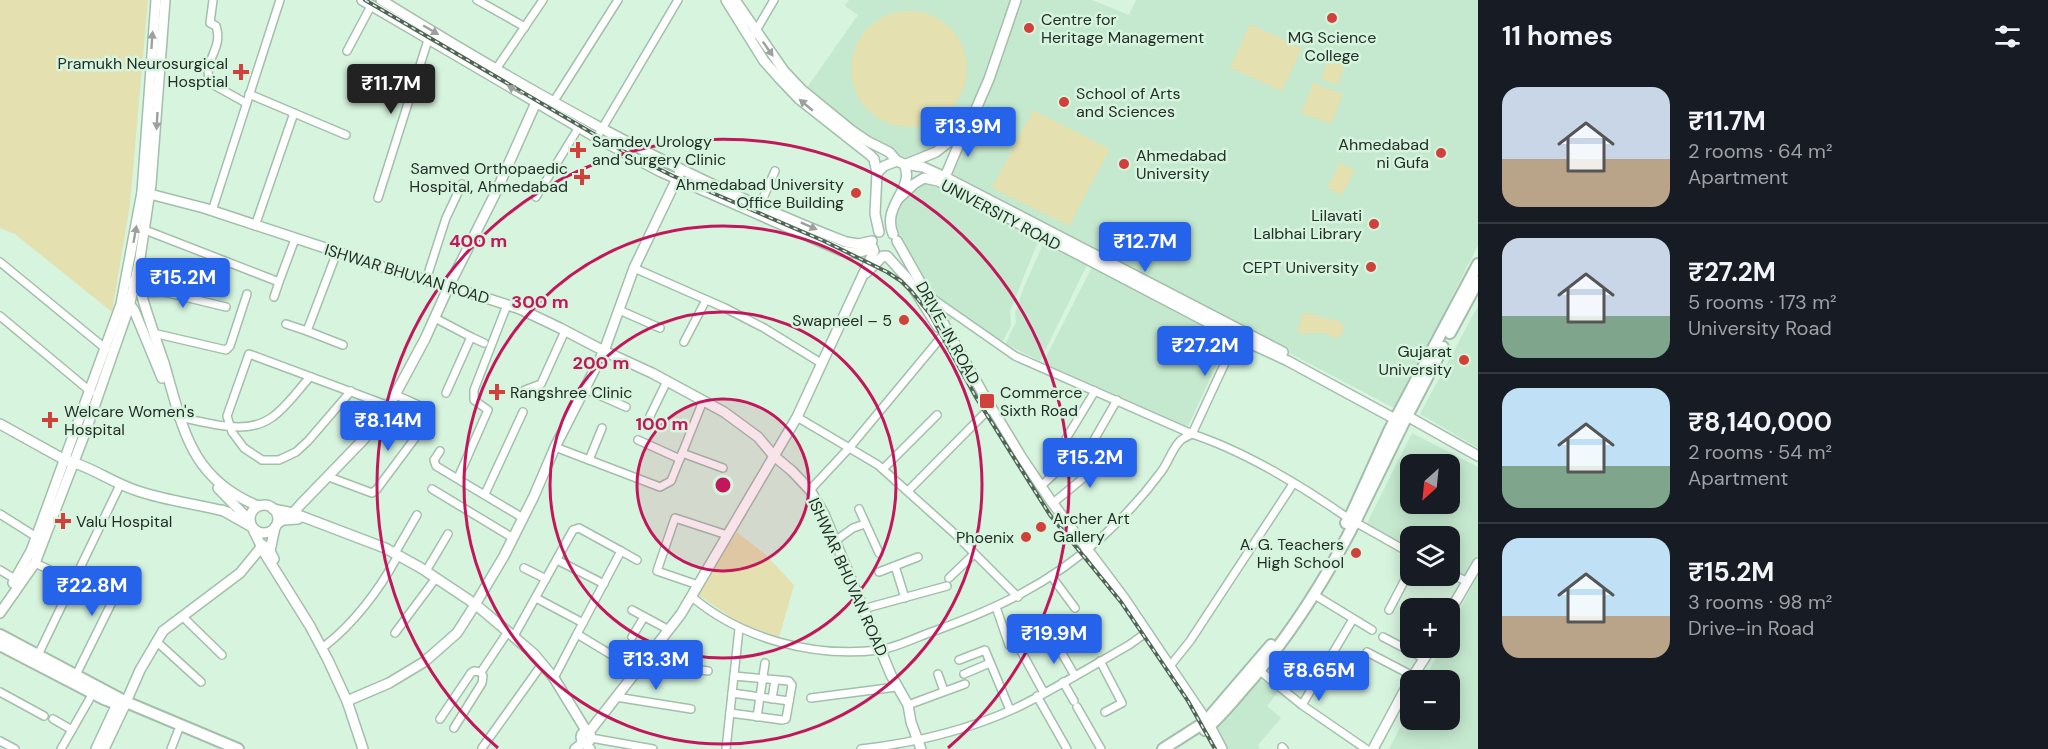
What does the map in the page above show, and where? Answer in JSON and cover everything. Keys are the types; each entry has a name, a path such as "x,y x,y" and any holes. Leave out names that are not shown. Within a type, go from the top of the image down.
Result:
{"main road":[{"path":"1176,749 1206,725 1260,671 1313,594 1478,264"},
{"path":"1401,418 1478,281"},
{"path":"1163,749 1206,725 1291,617 1352,520"},
{"path":"0,635 76,675 121,703 178,731 223,749"},
{"path":"0,645 93,693 238,749"}],"street":[{"path":"70,461 145,230 156,0"},
{"path":"0,613 40,539 130,304 130,281 146,192 165,0"},
{"path":"213,0 210,23 216,26 219,34 206,72 210,83 246,103"},
{"path":"212,211 280,0"},
{"path":"362,0 428,40 494,72"},
{"path":"381,0 538,98 579,127 600,133"},
{"path":"477,0 525,27"},
{"path":"494,72 543,0"},
{"path":"554,102 618,0"},
{"path":"600,133 678,0"},
{"path":"575,749 586,738 692,597 797,417 861,279 878,250 879,232 875,214 877,173 874,159 799,99 764,61 726,0"},
{"path":"538,98 554,102 600,133 679,174 842,251 857,253 896,249 890,221 908,178 901,162 889,152 851,130 802,90 784,72 735,0"},
{"path":"751,42 755,30 774,0"},
{"path":"945,177 989,79 1016,0"},
{"path":"347,51 371,6"},
{"path":"378,198 428,40"},
{"path":"249,94 346,135"},
{"path":"104,749 121,703 163,631 240,573 259,543 283,520 293,515 364,439 389,406 496,192 538,98"},
{"path":"255,226 294,113"},
{"path":"536,197 579,127"},
{"path":"877,173 884,166 927,157 965,129"},
{"name":"UNIVERSITY ROAD","path":"901,162 923,167 945,177 1288,361 1478,456"},
{"path":"760,205 775,171"},
{"path":"679,174 760,205 846,242 878,250"},
{"path":"350,700 389,683 424,662 457,633 508,558 513,538 555,447 604,351 634,268 679,174"},
{"name":"UNIVERSITY ROAD","path":"898,199 924,178 938,181 1239,334"},
{"path":"426,280 446,218 462,184"},
{"name":"ISHWAR BHUVAN ROAD","path":"146,192 507,305 566,331 724,412 758,437 774,456 810,490 824,514 896,687 908,705 919,745"},
{"path":"145,230 279,282"},
{"path":"879,232 887,231 895,238"},
{"name":"DRIVE-IN ROAD","path":"895,238 985,397 1041,486 1084,551 1124,598 1206,725"},
{"path":"274,297 295,239"},
{"name":"DRIVE-IN ROAD","path":"878,250 907,278 1017,460 1084,551 1222,749"},
{"path":"307,331 337,252"},
{"path":"0,262 106,349"},
{"path":"634,268 764,328 821,363"},
{"path":"130,281 141,293 189,451 204,473 251,524 260,532 275,529"},
{"path":"141,293 164,292 226,307"},
{"path":"153,333 226,350 230,346 247,294"},
{"path":"927,295 1015,356 1192,434 1226,446 1400,547"},
{"path":"122,297 130,304 139,320 178,417 198,459 212,477 243,500 258,506"},
{"path":"684,342 706,300"},
{"path":"458,478 488,411 474,400 474,390 507,305"},
{"path":"619,310 660,328"},
{"path":"0,316 91,392"},
{"path":"126,316 139,320"},
{"path":"435,318 484,343"},
{"path":"286,324 343,345"},
{"path":"525,390 541,384 566,331"},
{"path":"692,597 712,614 739,629 795,646 845,651 880,650 948,627 1018,597 1052,577 1084,551 1120,519 1161,472 1180,441 1192,434 1239,334"},
{"path":"810,490 850,447 943,335"},
{"path":"447,393 471,337"},
{"path":"351,392 308,441 296,452 279,460 262,460 244,448 229,425 227,416 249,354 389,406"},
{"path":"178,417 229,425 258,425 273,417 310,377"},
{"path":"650,416 667,381"},
{"path":"585,389 626,407"},
{"path":"1065,465 1058,452 1095,391"},
{"path":"329,477 372,493 377,489 429,416 425,408 396,395"},
{"path":"1041,486 1065,465 1079,466 1117,400"},
{"path":"555,447 660,487 671,481 703,401"},
{"path":"908,491 987,411"},
{"path":"485,494 523,412"},
{"path":"883,469 937,415"},
{"path":"797,417 883,469 1018,597"},
{"path":"0,424 120,485 170,500 222,510 251,524"},
{"path":"589,460 602,428"},
{"path":"638,440 723,468"},
{"path":"440,450 434,463 523,518"},
{"path":"1053,503 1087,475 1106,453"},
{"path":"1170,666 1190,641 1293,484"},
{"path":"38,655 120,485"},
{"path":"432,489 513,538"},
{"path":"363,749 350,700 310,626 259,543 251,524 252,510 258,506 265,505 293,515 426,571 534,654 554,678 586,738"},
{"path":"273,509 279,516 270,551 315,623 350,700 369,749"},
{"path":"859,509 879,553"},
{"path":"0,514 40,539"},
{"path":"326,645 357,614 390,570 417,515"},
{"path":"698,585 657,571 675,518 727,535"},
{"path":"835,541 853,528 866,524"},
{"path":"481,672 510,636 536,598 576,528 637,560"},
{"path":"426,571 448,534"},
{"path":"0,603 35,563 40,539"},
{"path":"96,749 151,641 160,628 238,570 252,555 259,543"},
{"path":"554,678 621,551"},
{"path":"863,609 948,582 974,554"},
{"path":"395,556 474,606"},
{"path":"879,572 918,556"},
{"path":"557,560 604,584"},
{"path":"35,563 113,600"},
{"path":"1457,598 1478,563"},
{"path":"895,566 905,597"},
{"path":"524,568 546,579"},
{"path":"0,570 18,581"},
{"path":"1052,577 1075,608"},
{"path":"1460,578 1466,581"},
{"path":"395,633 433,582"},
{"path":"76,675 122,583"},
{"path":"1389,610 1402,586"},
{"path":"1313,594 1372,630"},
{"path":"536,598 583,623"},
{"path":"996,607 1009,645"},
{"path":"632,610 669,630"},
{"path":"632,637 644,616"},
{"path":"183,617 222,654"},
{"path":"1302,705 1353,619"},
{"path":"726,749 739,629"},
{"path":"577,634 625,663"},
{"path":"861,749 919,745 1010,710 1075,676 1143,635"},
{"path":"510,636 550,679 595,749"},
{"path":"1383,637 1425,659 1417,670"},
{"path":"156,641 201,682"},
{"path":"1056,642 1075,676"},
{"path":"1020,649 1067,749"},
{"path":"959,660 985,650 1010,710"},
{"path":"1367,652 1402,670"},
{"path":"644,661 708,671"},
{"path":"1100,661 1122,703 1105,712"},
{"path":"758,717 765,663"},
{"path":"964,674 990,663"},
{"path":"482,748 540,667"},
{"path":"1260,671 1302,705 1366,749"},
{"path":"440,719 471,673 481,672"},
{"path":"454,728 482,683 481,672"},
{"path":"939,674 945,691"},
{"path":"730,713 786,719 792,686 789,681 734,676"},
{"path":"772,699 775,680"},
{"path":"1063,682 1101,749"},
{"path":"908,705 966,684"},
{"path":"811,698 896,687"},
{"path":"0,692 44,716"},
{"path":"62,749 93,693"},
{"path":"732,693 789,701"},
{"path":"616,697 691,709"},
{"path":"1373,749 1400,700"},
{"path":"53,719 72,730"},
{"path":"1206,725 1215,749"},
{"path":"171,749 178,731"},
{"path":"568,749 586,738 654,749"},
{"path":"0,741 15,749"}],"shaded area":[{"path":"0,0 148,0 130,204 112,312 15,234 0,228"},
{"path":"849,0 1013,0 1006,26 971,109 951,135 920,155 906,159 884,145 869,139 806,89 858,15 845,6"},
{"path":"1019,0 1092,0 1129,15 1136,0 1478,0 1478,245 1396,409 950,175 1011,32"},
{"path":"909,11 931,16 950,28 962,47 967,69 962,91 950,110 931,122 909,127 887,122 868,110 856,91 851,69 856,47 868,28 887,16"},
{"path":"1250,24 1302,48 1282,91 1230,68"},
{"path":"1331,52 1347,59 1337,85 1321,79"},
{"path":"1313,83 1343,94 1331,124 1301,113"},
{"path":"1033,110 1110,149 1069,226 992,188"},
{"path":"1340,163 1355,170 1342,195 1327,188"},
{"path":"928,182 1039,239 1010,311 1011,325 1002,343 959,315 947,322 894,227 893,218 903,200"},
{"path":"1045,240 1088,263 1040,361 1005,344 1016,322 1015,313 1024,287"},
{"path":"1092,267 1229,338 1187,428 1043,363"},
{"name":"Gujarat University","path":"1478,306 1478,448 1420,414"},
{"path":"1307,312 1338,320 1344,327 1343,332 1337,338 1323,333 1298,332 1301,316"},
{"path":"1412,433 1453,454 1402,454"},
{"path":"1400,457 1400,514 1460,514 1460,458 1478,467 1478,555 1464,578 1460,576 1460,526 1400,526 1400,544 1366,525"},
{"path":"737,532 766,555 794,585 779,637 741,624 697,594 715,562"},
{"path":"1478,574 1478,749 1389,749 1400,728 1400,730 1460,730 1460,670 1430,670 1436,658 1460,658 1460,609"},
{"path":"1259,678 1278,692 1267,706 1281,718 1258,745 1260,749 1227,749 1216,727"}],"railway":[{"path":"365,0 623,151 673,176 824,241 901,281 930,314 977,399 1050,515 1121,602 1188,701 1215,749"}],"place":[{"name":"MG Science College","path":"1332,18"},
{"name":"Centre for Heritage Management","path":"1029,28"},
{"name":"Pramukh Neurosurgical Hosptial","path":"241,72"},
{"name":"School of Arts and Sciences","path":"1064,102"},
{"name":"Samdev Urology and Surgery Clinic","path":"578,150"},
{"name":"Ahmedabad ni Gufa","path":"1441,153"},
{"name":"Ahmedabad University","path":"1124,164"},
{"name":"Samved Orthopaedic Hospital, Ahmedabad","path":"582,177"},
{"name":"Ahmedabad University Office Building","path":"856,193"},
{"name":"Lilavati Lalbhai Library","path":"1374,224"},
{"name":"CEPT University","path":"1371,267"},
{"name":"Swapneel – 5","path":"904,320"},
{"name":"Gujarat University","path":"1464,360"},
{"name":"Rangshree Clinic","path":"497,392"},
{"name":"Commerce Sixth Road","path":"987,401"},
{"name":"Welcare Women's Hospital","path":"50,420"},
{"name":"Valu Hospital","path":"63,521"},
{"name":"Archer Art Gallery","path":"1041,527"},
{"name":"Phoenix","path":"1026,537"},
{"name":"A. G. Teachers High School","path":"1356,553"}]}
